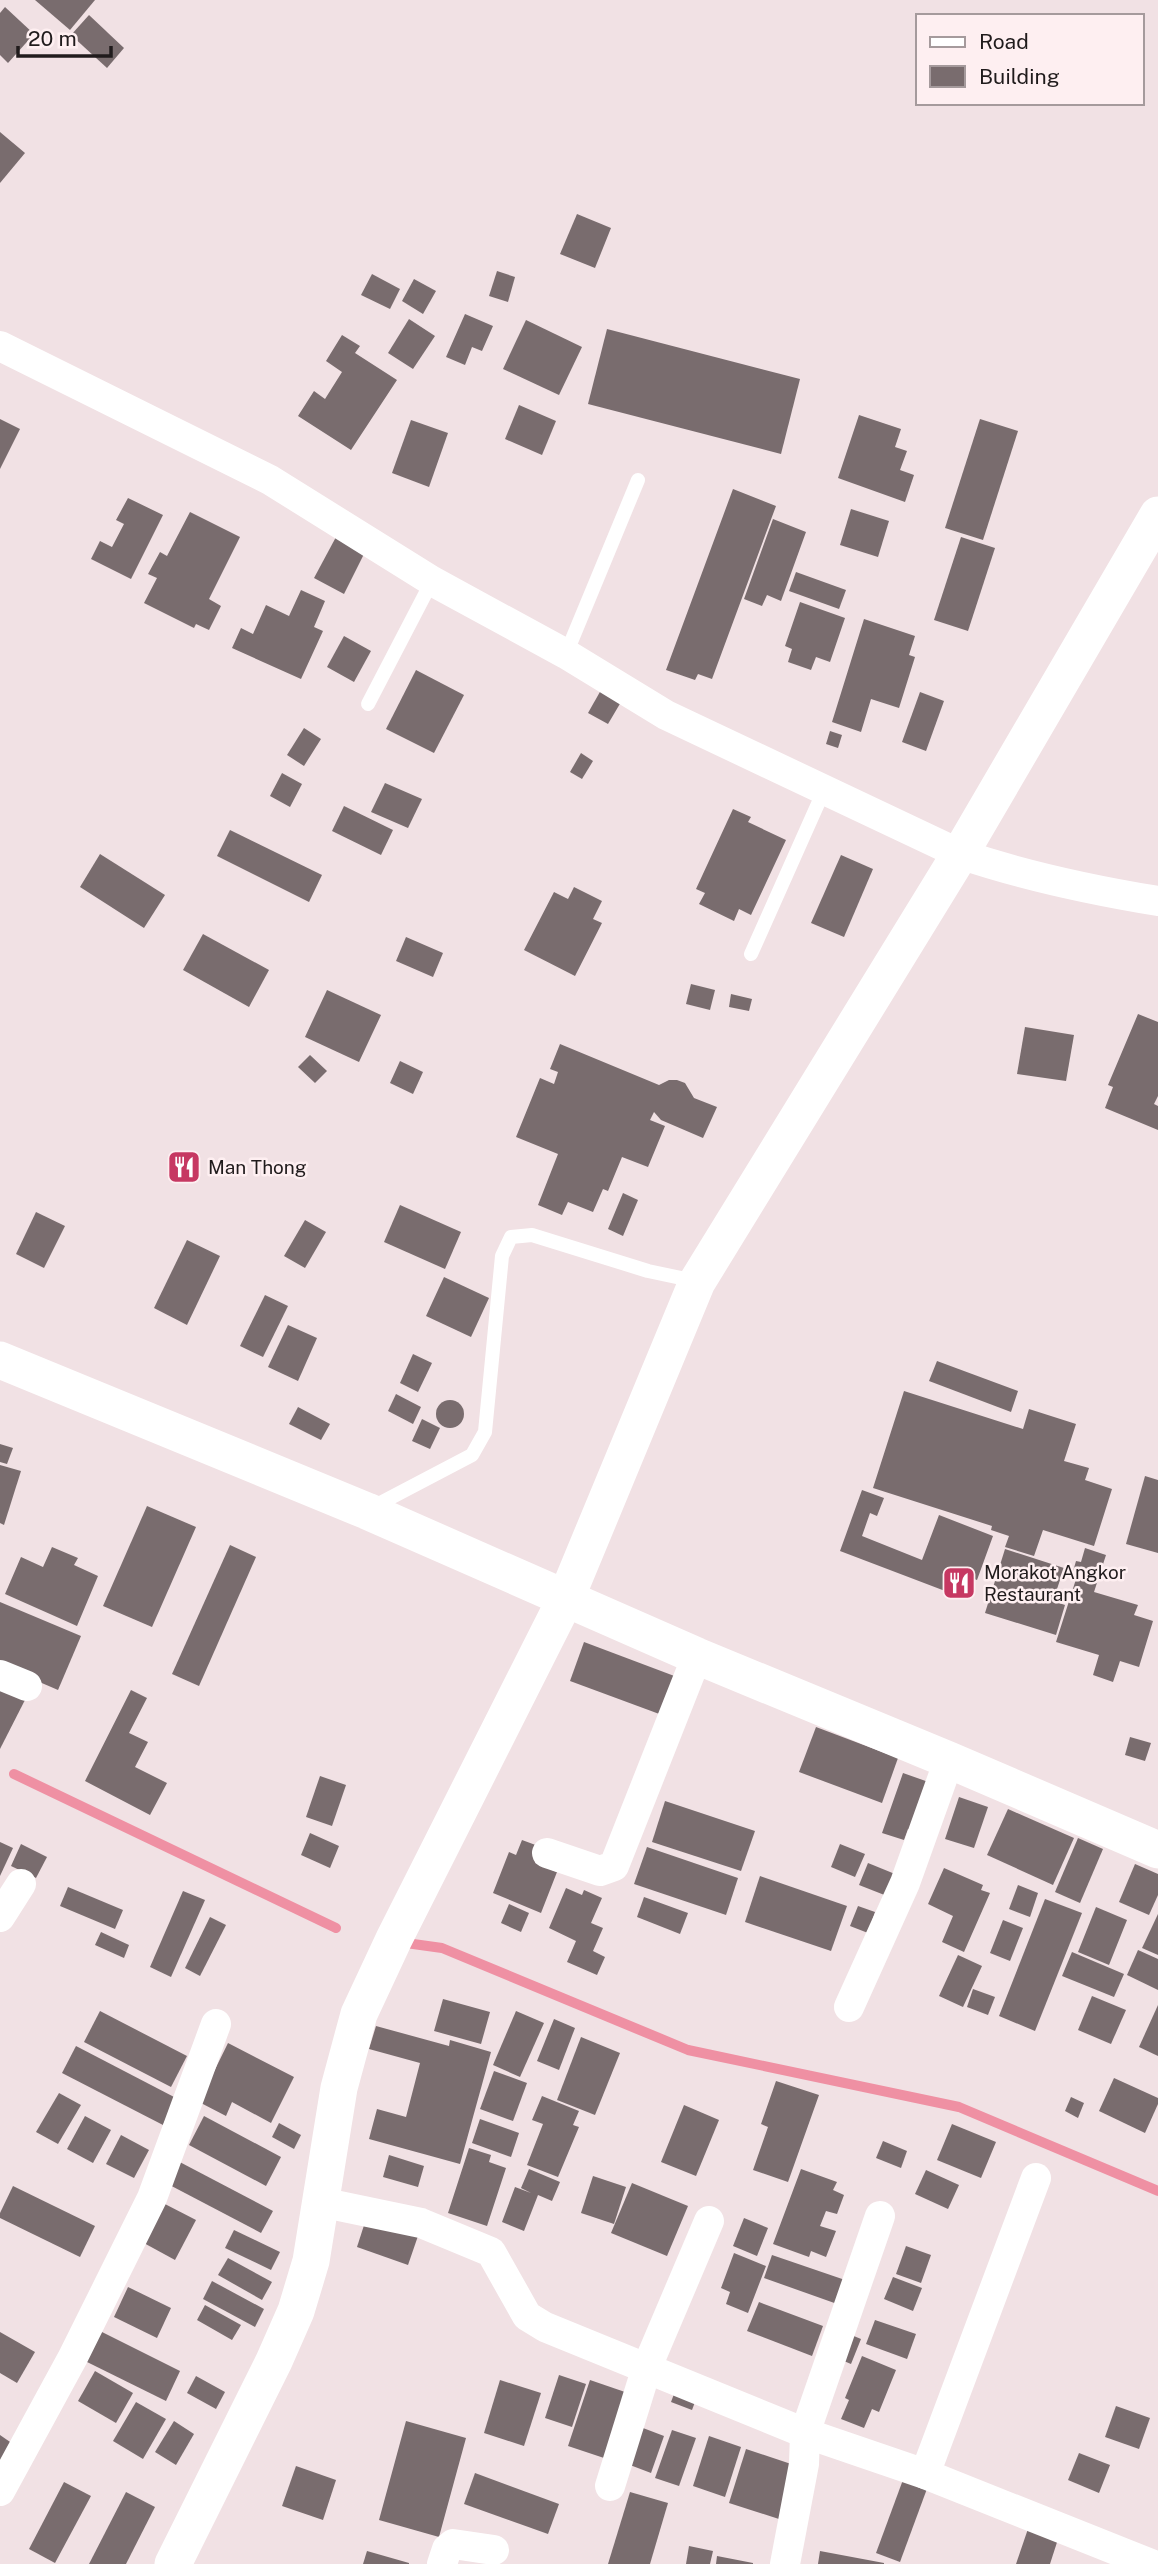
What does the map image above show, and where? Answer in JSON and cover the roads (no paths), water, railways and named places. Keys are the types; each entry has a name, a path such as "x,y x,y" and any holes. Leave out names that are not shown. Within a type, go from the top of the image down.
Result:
{"street":[{"path":"0,346 270,480 432,581 566,654 666,715 960,854 1075,886 1158,901"},
{"path":"173,2564 296,2311 311,2260 339,2088 359,2014 566,1598 697,1282 960,854 1158,516"},
{"path":"0,1360 366,1511 697,1656 1158,1850"},
{"path":"547,1853 600,1871 614,1866 697,1656"},
{"path":"849,2007 905,1883 949,1760"},
{"path":"0,1917 21,1884"},
{"path":"0,2491 73,2357 152,2198 216,2024"},
{"path":"925,2474 1036,2178"},
{"path":"320,2202 421,2223 491,2252 527,2316 545,2327 805,2433 925,2474 1151,2564"},
{"path":"785,2564 804,2463 805,2433 880,2216"},
{"path":"610,2486 647,2367 709,2221"},
{"path":"442,2564 447,2549 453,2544 494,2550"}],"lane":[{"path":"566,654 638,480"},
{"path":"368,704 432,581"},
{"path":"751,954 825,788"},
{"path":"366,1511 472,1455 485,1432 502,1256 511,1237 532,1235 648,1271 697,1282"}],"waterway":[{"path":"14,1774 336,1928"},
{"path":"406,1943 442,1948 688,2050 959,2107 1158,2191"}],"place":[{"name":"Man Thong","path":"184,1167"},
{"name":"Morakot Angkor Restaurant","path":"959,1583"}]}
